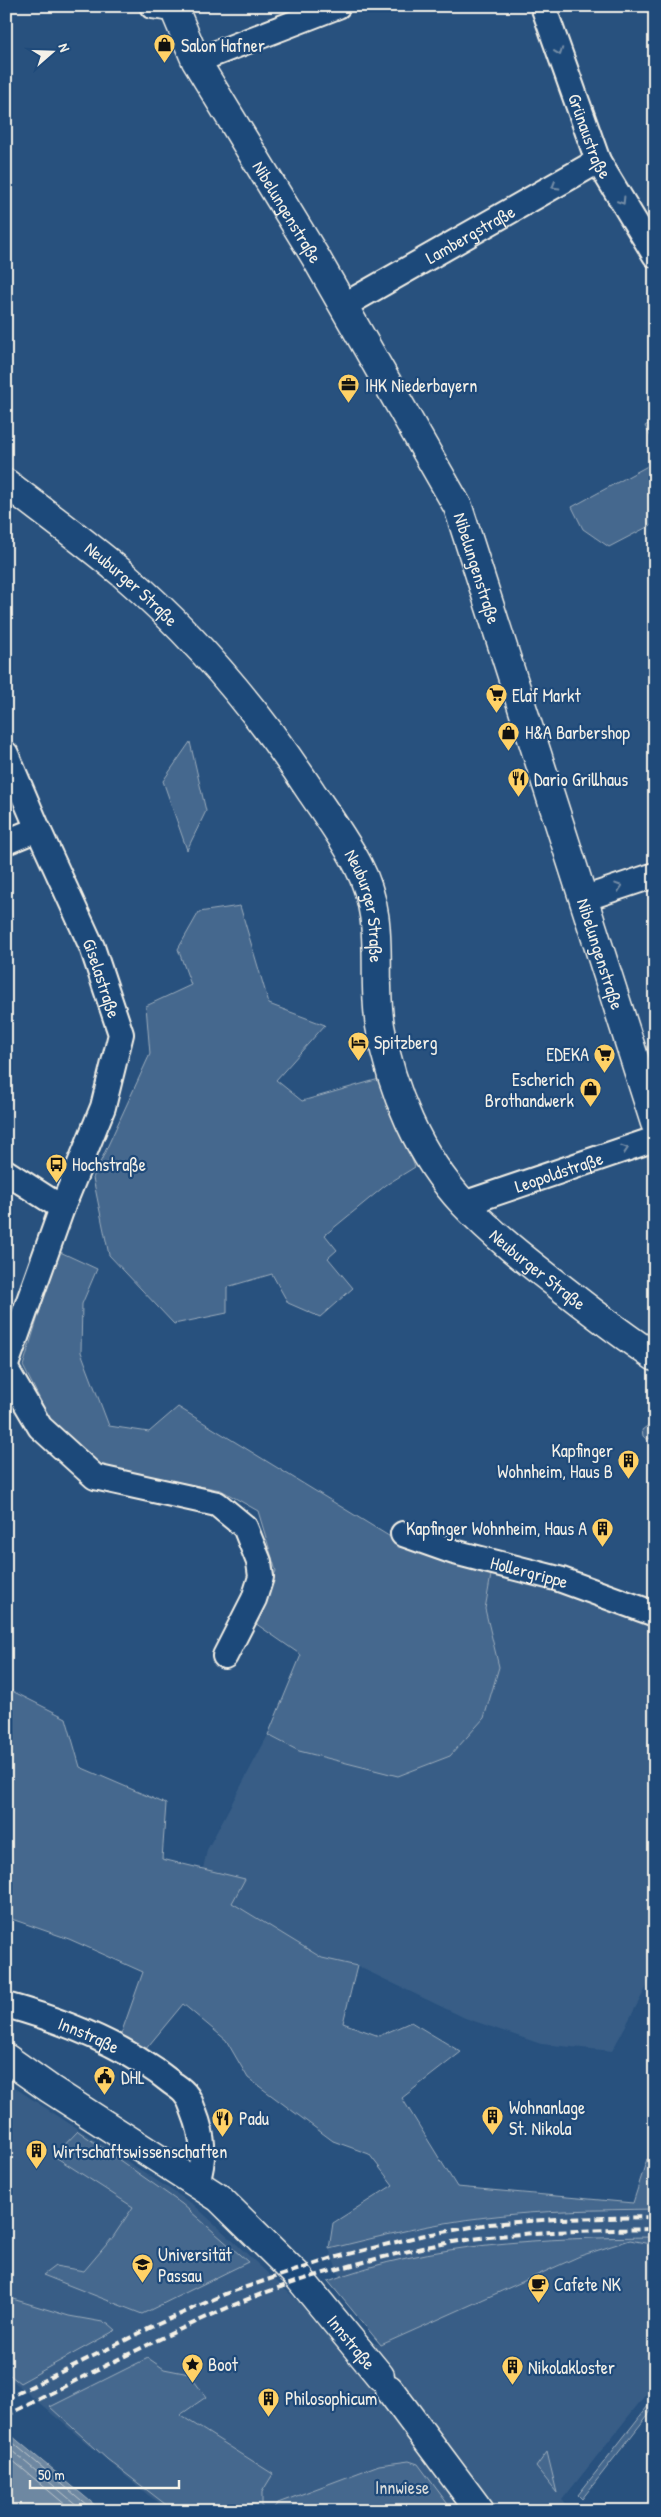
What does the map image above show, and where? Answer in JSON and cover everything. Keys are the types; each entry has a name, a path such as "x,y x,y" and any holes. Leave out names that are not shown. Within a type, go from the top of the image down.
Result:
{"street":[{"path":"196,61 338,6"},
{"name":"Grünaustraße","path":"542,6 598,161 655,255"},
{"name":"Nibelungenstraße","path":"166,7 196,61 343,306 458,507 655,1123"},
{"name":"Lambergstraße","path":"343,306 598,161"},
{"name":"Neuburger Straße","path":"6,483 124,576 203,652 238,691 286,754 358,865 370,893 377,924 380,1024 390,1074 412,1127 435,1166 463,1204 539,1271 655,1357"},
{"name":"Giselastraße","path":"6,754 92,947 121,1034 103,1107 62,1208 6,1365"},
{"path":"6,842 38,829"},
{"path":"583,899 655,876"},
{"name":"Leopoldstraße","path":"463,1204 655,1139"},
{"path":"6,1172 62,1208"},
{"path":"6,1369 40,1427 95,1477 217,1504 245,1527 259,1562 261,1577 254,1599 225,1656"},
{"name":"Hollergrippe","path":"403,1534 454,1552 559,1579 655,1614"},
{"name":"Innstraße","path":"6,2005 55,2021 133,2057 157,2071 186,2095 199,2124 203,2144 203,2163 197,2183"},
{"name":"Innstraße","path":"6,2058 50,2089 219,2198 286,2263 384,2383 480,2511"}],"shaded area":[{"path":"491,1575 576,1597 655,1625 647,1654 655,1657 655,1981 651,1979 612,2051 541,2044 465,2018 357,1966 322,1958 232,1903 244,1879 203,1869 207,1850 268,1735 299,1751 499,1667 485,1609"},
{"name":"Universität Passau","path":"6,2082 194,2205 300,2303 319,2327 381,2345 580,2256 630,2240 655,2245 655,2383 562,2500 571,2511 171,2511 148,2495 6,2375"},
{"path":"655,2209 655,2237 577,2238 496,2244 411,2258 340,2277 329,2249 403,2230 487,2217 572,2210"}],"green space":[{"path":"655,420 655,445 645,426"},
{"path":"655,462 655,523 609,547 583,529 572,507"},
{"path":"190,742 206,811 187,850 163,781"},
{"path":"240,906 269,1004 325,1025 276,1080 302,1101 379,1079 415,1167 386,1185 325,1235 337,1250 328,1258 353,1288 320,1317 288,1303 272,1274 227,1287 227,1313 174,1324 109,1255 93,1178 150,1054 146,1006 191,985 178,949 199,912"},
{"path":"58,1251 97,1269 82,1304 81,1352 109,1426 149,1432 178,1407 397,1541 491,1575 485,1609 499,1667 484,1718 450,1756 398,1776 299,1751 268,1735 301,1655 252,1621 276,1571 258,1511 221,1490 106,1469 50,1419 23,1366"},
{"path":"655,1420 655,1438 646,1439 643,1436 642,1430"},
{"path":"6,1688 66,1718 80,1767 166,1804 162,1859 245,1879 232,1903 322,1958 357,1966 343,2023 379,2036 411,2022 461,2052 402,2098 457,2187 633,2203 647,2159 655,2162 655,2209 550,2212 487,2217 427,2226 329,2249 333,2223 393,2185 369,2154 333,2141 248,2078 226,2040 183,2004 145,2050 121,2034 143,1972 69,1939 6,1917"},
{"path":"78,2131 182,2204 248,2262 142,2314 43,2275 55,2266 84,2271 113,2237 133,2207 54,2156"},
{"path":"655,2237 655,2245 630,2240 580,2256 381,2345 328,2281 367,2268 448,2250 531,2241"},
{"path":"6,2297 69,2316 108,2323 116,2330 20,2383 6,2372"},
{"path":"148,2358 164,2369 189,2374 206,2397 180,2415 273,2474 262,2492 262,2511 174,2511 107,2459 50,2407"},
{"path":"655,2397 655,2406 582,2499 578,2495"},
{"path":"547,2452 557,2493 536,2467"},
{"name":"Innwiese","path":"409,2461 418,2464 453,2511 271,2511 278,2503 379,2465"}],"water":[{"path":"6,2431 102,2511 6,2511"}],"railway":[{"path":"6,2399 154,2326 225,2294 333,2258 420,2236 489,2224 556,2219 655,2217"},
{"path":"6,2416 116,2360 250,2298 323,2274 422,2248 480,2238 596,2230 655,2229"}],"place":[{"name":"Salon Hafner","path":"165,64"},
{"name":"IHK Niederbayern","path":"349,404"},
{"name":"Elaf Markt","path":"496,714"},
{"name":"H&A Barbershop","path":"509,751"},
{"name":"Dario Grillhaus","path":"518,798"},
{"name":"Spitzberg","path":"358,1061"},
{"name":"EDEKA","path":"605,1073"},
{"name":"Escherich Brothandwerk","path":"590,1108"},
{"name":"Hochstraße","path":"56,1183"},
{"name":"Kapfinger Wohnheim, Haus B","path":"629,1479"},
{"name":"Kapfinger Wohnheim, Haus A","path":"603,1547"},
{"name":"DHL","path":"105,2096"},
{"name":"Wohnanlage St. Nikola","path":"493,2136"},
{"name":"Padu","path":"223,2137"},
{"name":"Wirtschaftswissenschaften","path":"37,2170"},
{"name":"Universität Passau","path":"142,2283"},
{"name":"Cafete NK","path":"538,2303"},
{"name":"Boot","path":"192,2383"},
{"name":"Nikolakloster","path":"512,2386"},
{"name":"Philosophicum","path":"269,2417"}]}
